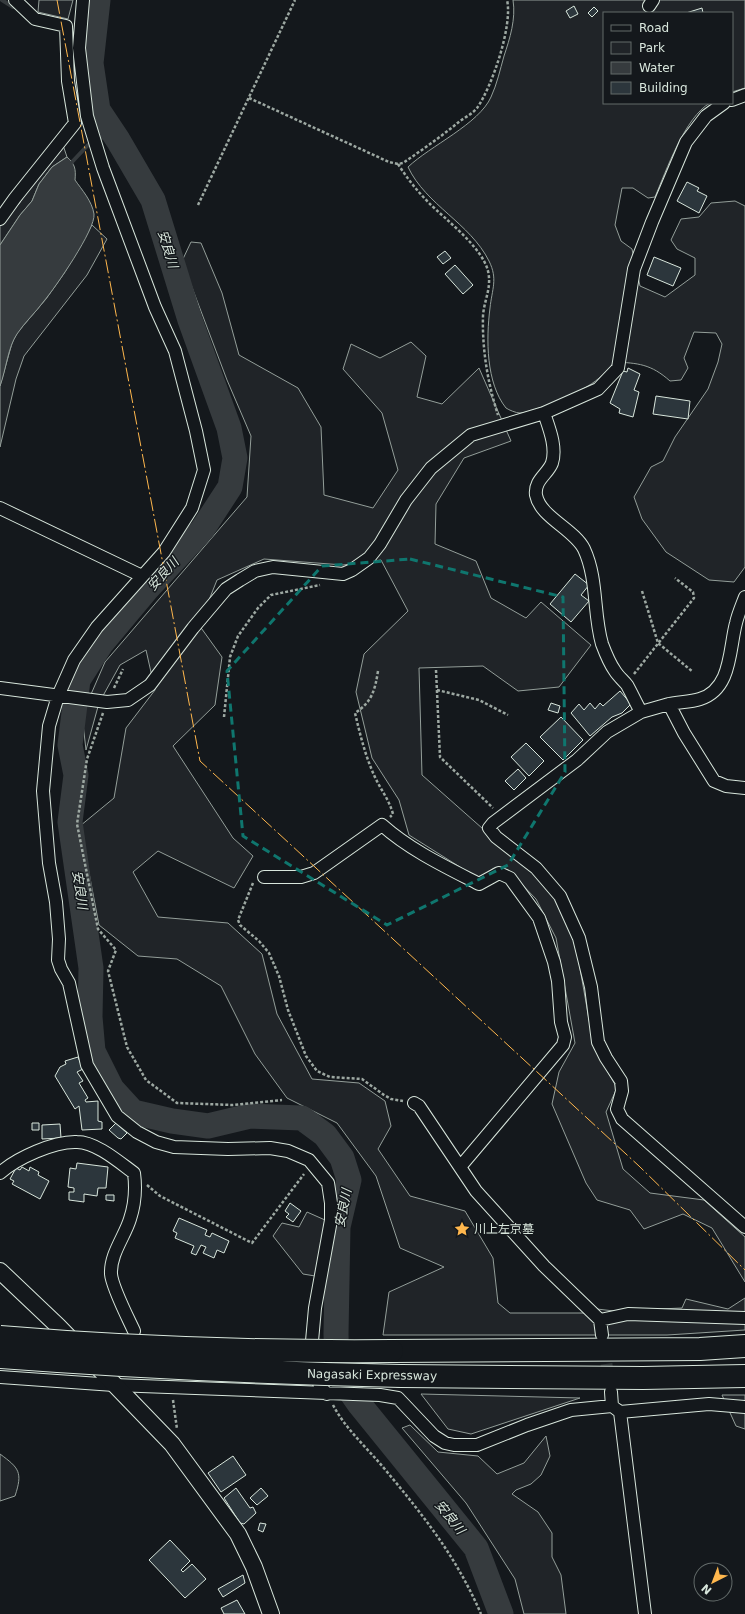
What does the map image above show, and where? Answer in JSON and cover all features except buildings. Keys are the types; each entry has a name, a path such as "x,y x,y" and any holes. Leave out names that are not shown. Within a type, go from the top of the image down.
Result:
{"highway":[{"name":"Nagasaki Expressway","path":"0,1338 87,1344 284,1352 700,1349 745,1346"},
{"name":"Nagasaki Expressway","path":"0,1357 86,1364 285,1374 643,1378 745,1376"}],"street":[{"path":"0,219 75,123 68,81 66,26 35,19 15,0"},
{"path":"83,0 78,48 87,116 103,168 155,307 175,351 196,431 204,470 199,490 185,522 164,552 97,627 74,660 58,696 49,726 44,791 49,863 56,902 60,939 58,960 61,969 70,983 87,1066 117,1116 137,1132 156,1142 174,1147 204,1149 270,1148 288,1151 309,1160 328,1183 331,1203 331,1220 315,1308 312,1340 313,1358 320,1386 327,1394"},
{"path":"733,100 745,95"},
{"path":"0,688 107,702 128,700 150,685 193,628 226,589 255,571 273,567 343,574 352,570 369,558 380,544 406,500 431,468 471,435 544,413 598,389 618,368 634,269 686,142 706,116 723,104"},
{"path":"544,413 550,430 553,456 552,464 539,480 536,496 543,508 572,534 583,548 597,599 597,621 603,644 614,670 626,684 641,712"},
{"path":"0,508 142,576"},
{"path":"745,597 736,623 724,679 713,691 700,700 669,704 641,712 607,732 577,760 502,816 489,828 496,836 536,868 560,896 579,938 591,987 598,1042 606,1058 621,1081 622,1091 617,1109 622,1119 745,1227"},
{"path":"669,704 684,733 714,781 726,786 745,788"},
{"path":"264,877 301,877 314,873 382,825 393,835 435,861 479,884 499,873 510,878 539,918 557,975 561,1022 565,1037 563,1045 460,1167"},
{"path":"414,1103 419,1106 476,1192 544,1266 600,1320 602,1335"},
{"path":"0,1173 34,1153 56,1145 78,1142 96,1147 115,1158 134,1173 136,1188 130,1218 114,1256 111,1274 121,1303 134,1331"},
{"path":"0,1271 58,1326 172,1444 238,1534 254,1567 271,1614"},
{"path":"600,1320 628,1314 745,1318"},
{"path":"0,1377 114,1385 380,1395 398,1398 434,1436 445,1443 454,1445 477,1445 527,1425 571,1410 709,1404 745,1407"},
{"path":"611,1392 616,1409 645,1614"}],"path":[{"path":"198,206 295,0"},
{"path":"249,98 389,162 398,164 423,149 476,109 487,90 502,46 507,28 509,9 508,0"},
{"path":"398,164 409,182 466,239 480,256 488,270 490,288 483,309 484,345 494,401 502,425"},
{"path":"224,717 230,657 238,636 258,608 271,595 334,582 343,574"},
{"path":"626,684 694,598 693,592 675,578"},
{"path":"642,591 658,644 693,672"},
{"path":"123,669 107,702 87,759 77,824 98,929 116,950 108,970 127,1047 146,1080 177,1103 233,1105 282,1100"},
{"path":"436,670 440,757 502,816"},
{"path":"378,671 375,690 370,700 355,713 363,747 374,777 389,801 393,814 382,825"},
{"path":"437,690 479,700 508,715"},
{"path":"264,877 255,879 242,907 238,920 240,925 259,941 269,953 279,976 288,1010 306,1056 317,1071 330,1077 362,1079 391,1099 414,1103"},
{"path":"134,1173 160,1196 252,1243 306,1171 309,1160"},
{"path":"171,1387 177,1430 172,1444"},
{"path":"327,1394 347,1425 430,1523 469,1586 481,1614"}],"highlighted area":[{"path":"410,559 563,597 565,772 508,865 387,925 243,836 227,671 322,566"}],"green space":[{"path":"39,0 73,0 68,19 38,12"},
{"path":"513,0 745,0 745,88 733,92 733,12 603,12 603,104 709,104 692,120 685,132 677,146 655,197 648,198 633,188 622,188 615,225 621,241 632,249 640,286 665,297 695,275 695,258 677,249 671,240 681,219 699,217 711,203 735,201 745,206 745,567 734,582 709,580 666,552 642,519 634,497 651,467 663,461 675,437 708,389 718,362 722,344 716,333 694,332 684,358 688,368 681,380 670,381 657,371 637,364 614,362 606,372 595,381 565,398 526,412 518,413 507,409 499,398 494,386 489,360 488,333 494,284 492,267 481,248 471,236 426,192 408,167 465,125 485,107 495,87 510,35 514,7"},
{"path":"63,145 67,157 52,167 39,184 32,201 20,215 0,245 0,222 19,204 36,177"},
{"path":"92,225 107,239 87,275 24,356 16,379 0,447 0,386 12,343 17,333 46,299 65,272"},
{"path":"191,242 201,243 222,293 239,355 298,388 321,427 324,495 373,508 398,470 382,413 343,369 351,344 380,358 411,342 426,356 417,397 442,404 479,368 511,441 464,458 436,504 435,544 476,561 491,598 526,618 541,602 591,645 559,687 518,691 483,666 419,668 422,775 535,875 557,901 575,940 594,1048 617,1088 606,1112 623,1169 650,1193 704,1200 745,1237 745,1282 712,1228 683,1214 644,1229 630,1210 597,1200 586,1183 552,1104 559,1072 575,1043 556,938 536,899 508,870 494,868 479,879 409,835 399,800 372,758 356,692 364,654 408,611 381,560 343,565 264,559 217,580 199,625 222,657 215,705 173,746 233,838 253,856 234,888 158,851 133,872 158,917 228,923 262,954 277,1014 312,1079 359,1083 385,1101 391,1126 378,1149 410,1196 465,1211 493,1258 498,1303 510,1313 585,1313 597,1309 614,1311 682,1308 686,1299 728,1309 745,1298 745,1330 667,1335 383,1335 389,1292 444,1267 400,1248 376,1176 337,1123 287,1098 255,1054 221,986 177,959 138,956 99,925 80,826 114,798 126,728 155,690 146,650 120,665 99,703 86,750 82,715 105,662 247,497 251,436 227,380 182,261"},
{"path":"307,1212 325,1220 315,1276 303,1274 273,1236 282,1223 299,1227"},
{"path":"421,1394 580,1398 471,1434 448,1429"},
{"path":"722,1395 745,1395 745,1429 736,1426"},
{"path":"410,1425 438,1452 478,1456 497,1474 524,1463 546,1436 550,1456 541,1475 531,1484 516,1490 512,1494 538,1512 552,1533 552,1557 561,1575 566,1614 524,1614 515,1579 466,1503 402,1428"},
{"path":"0,1454 18,1471 19,1481 15,1496 0,1501"}],"water":[{"path":"67,157 72,162 74,167 75,180 93,209 93,222 82,245 65,272 38,309 23,325 14,339 0,386 0,245 20,215 32,201 39,184 52,167"}],"waterway":[{"path":"2,0 13,7"},
{"name":"安良川","path":"98,0 91,63 98,110 118,140 153,200 190,320 229,428 235,458 230,487 202,530 147,589 101,644 78,680 70,745 76,775 70,822 91,968 90,1017 93,1051 112,1089 133,1112 172,1121 208,1126 250,1116 302,1118 325,1135 342,1158 349,1180 338,1227 336,1334 337,1372 360,1405 476,1548 501,1614"},
{"path":"98,110 101,138"},
{"path":"72,162 88,145"}],"tunnel":[{"path":"604,1346 609,1383"}],"power":[{"path":"57,0 200,761 639,1166 745,1270"}],"place":[{"name":"川上左京墓","path":"462,1229"}]}
